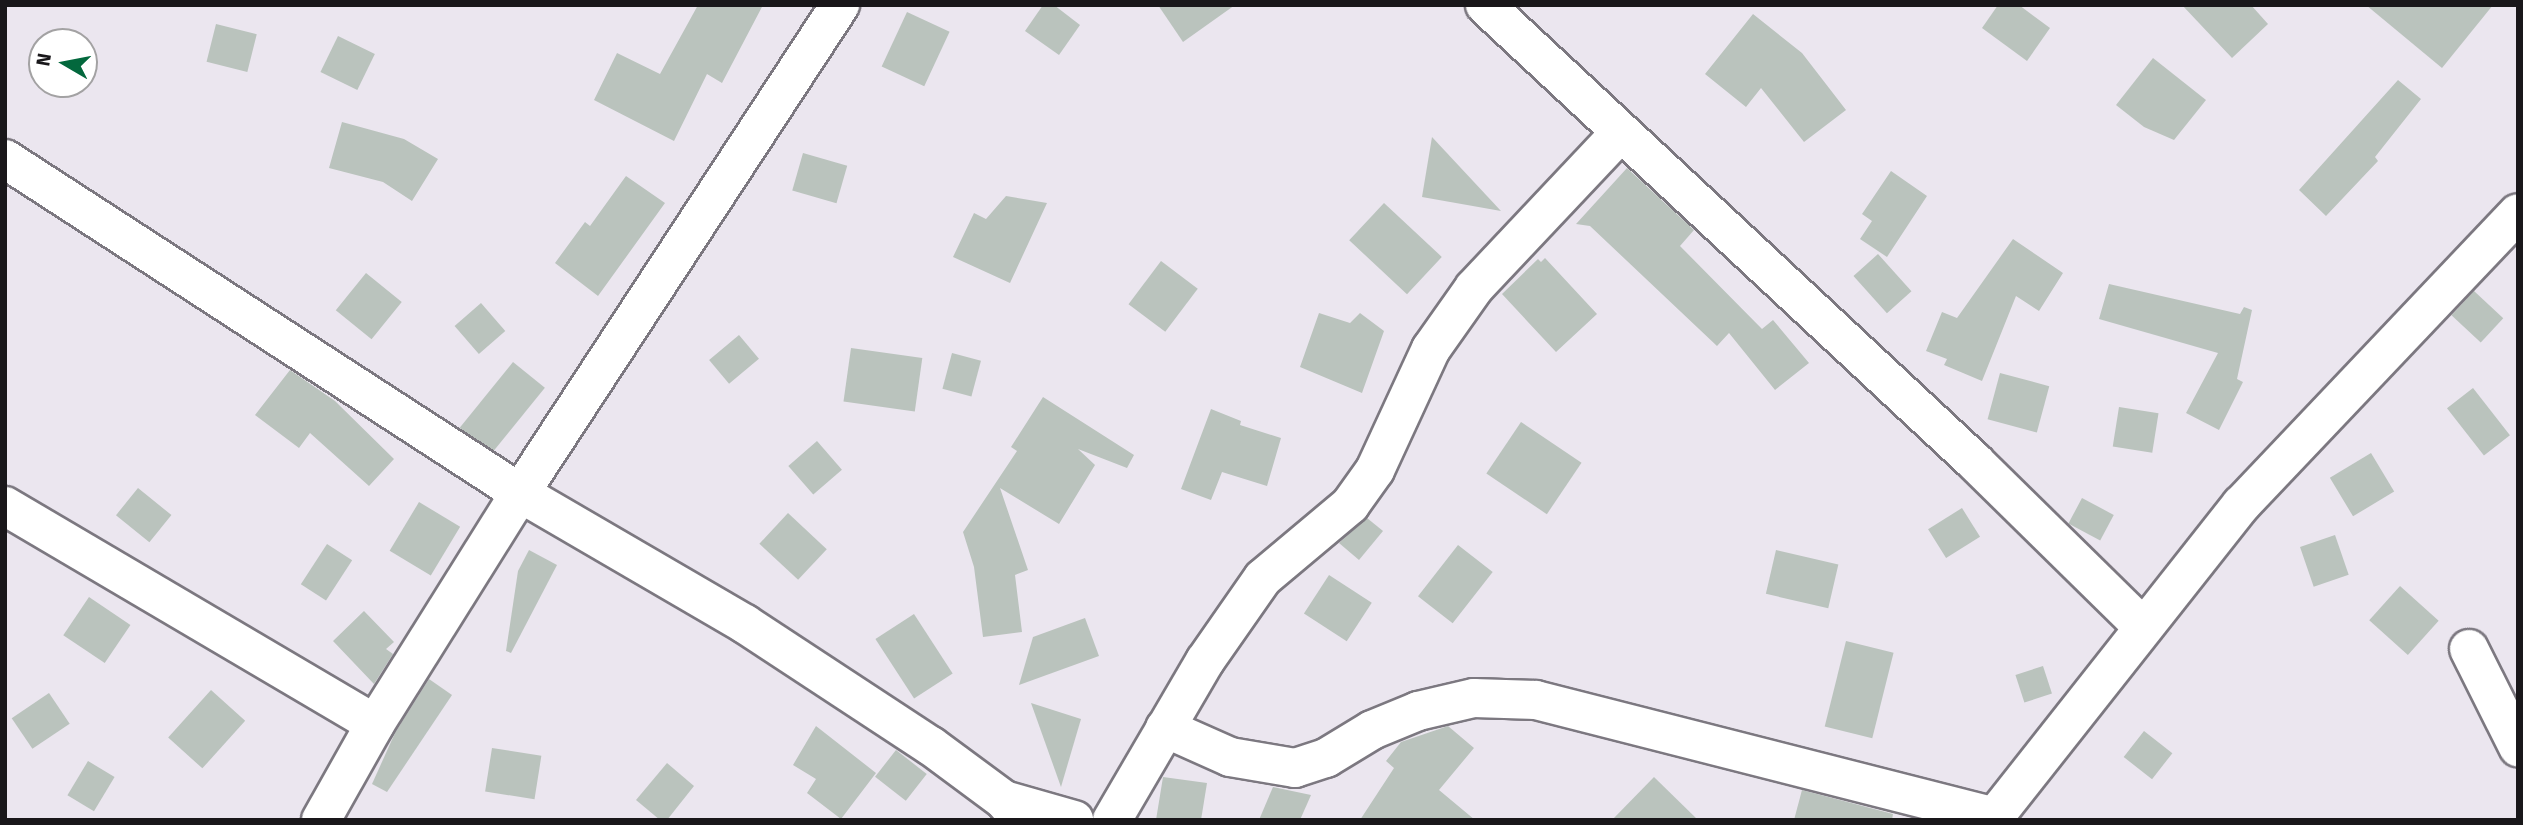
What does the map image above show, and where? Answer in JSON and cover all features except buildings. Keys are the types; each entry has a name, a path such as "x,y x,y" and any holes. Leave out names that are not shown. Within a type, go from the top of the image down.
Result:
{"street":[{"path":"321,820 375,724 520,493 840,5"},
{"path":"1490,7 1619,134 1712,215 2143,627"},
{"path":"1112,820 1165,728 1263,578 1350,505 1369,479 1431,349 1474,288 1619,134"},
{"path":"5,159 520,493 746,624 931,746 1012,810 1074,820"},
{"path":"1165,728 1230,757 1295,768 1326,758 1373,730 1418,711 1474,698 1536,700 1994,818 2241,505 2518,213"},
{"path":"5,506 375,724"},
{"path":"2469,649 2518,747"}]}
